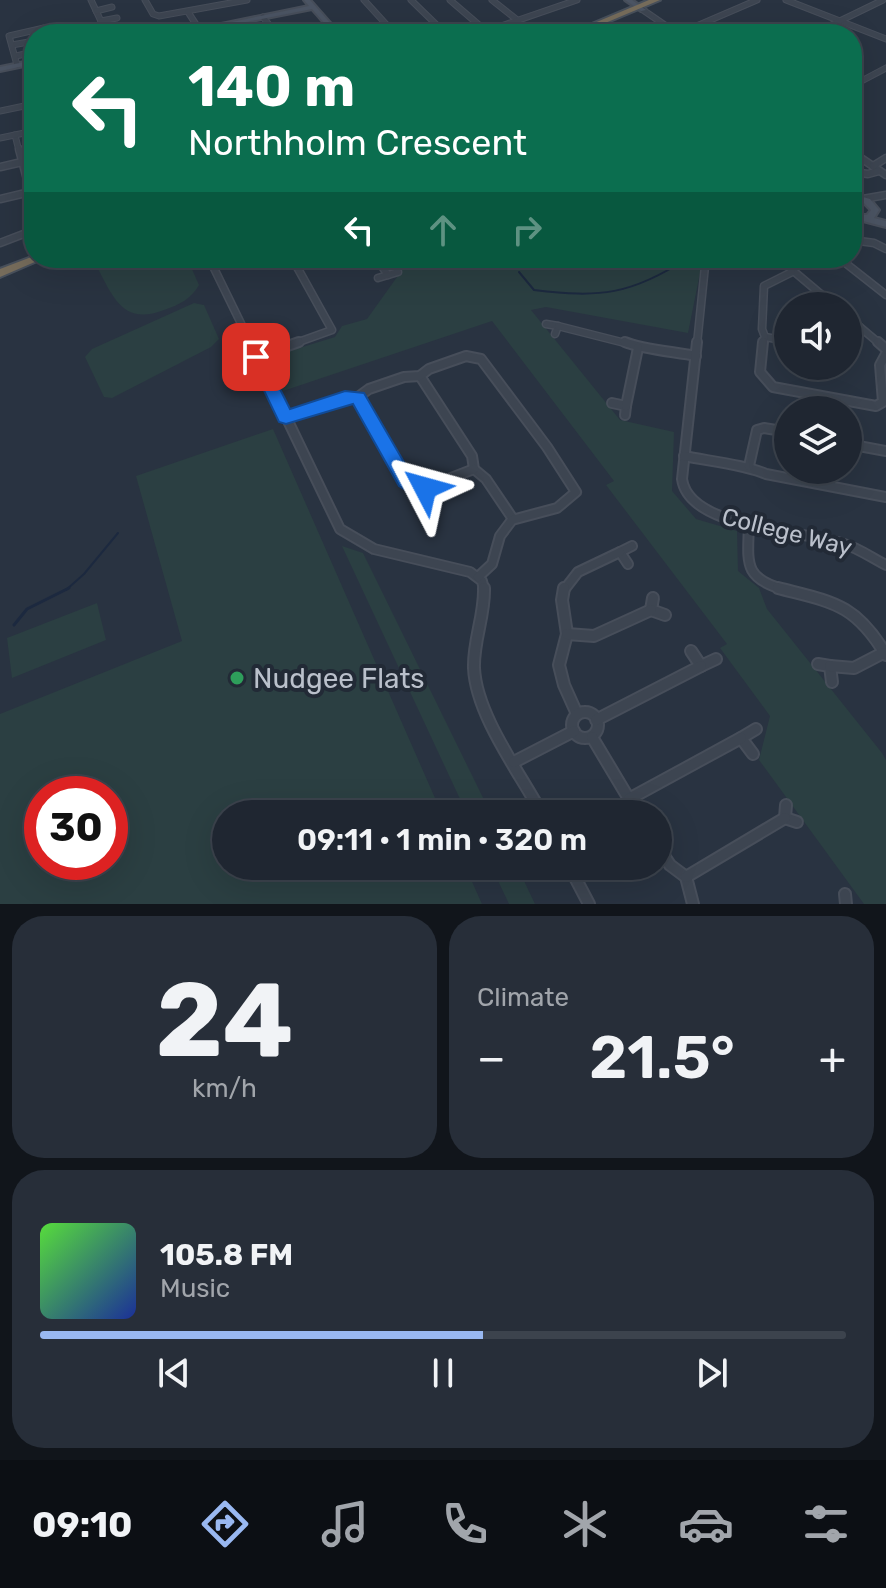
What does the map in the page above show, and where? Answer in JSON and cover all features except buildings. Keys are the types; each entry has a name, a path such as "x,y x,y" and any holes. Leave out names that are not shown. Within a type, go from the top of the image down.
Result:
{"highway":[{"path":"607,24 656,0"},
{"path":"600,24 667,0"},
{"path":"0,267 24,260"},
{"path":"0,273 24,262"}],"street":[{"path":"90,0 102,24"},
{"path":"148,0 156,16 247,0"},
{"path":"307,0 328,24"},
{"path":"364,0 386,24"},
{"path":"411,0 436,24"},
{"path":"450,0 478,24"},
{"path":"492,0 516,19"},
{"path":"504,24 574,0"},
{"path":"628,0 663,24"},
{"path":"701,24 757,0"},
{"path":"786,0 848,24"},
{"path":"834,24 883,0"},
{"path":"96,11 112,7"},
{"path":"229,24 313,7"},
{"path":"188,12 196,24"},
{"path":"263,17 268,24"},
{"path":"101,21 117,18"},
{"path":"862,30 886,39"},
{"path":"17,65 9,36 24,32"},
{"path":"12,45 24,43"},
{"path":"16,56 24,54"},
{"path":"0,69 24,64"},
{"path":"862,81 886,68"},
{"path":"0,111 24,106"},
{"path":"0,138 24,133"},
{"path":"15,135 24,170"},
{"path":"882,172 886,158"},
{"path":"862,159 882,172"},
{"path":"0,167 22,162"},
{"path":"862,173 882,172"},
{"path":"0,199 24,193"},
{"path":"863,199 886,197"},
{"path":"866,219 873,216 875,208 886,197"},
{"path":"863,199 886,216"},
{"path":"862,219 886,224"},
{"path":"0,243 24,234"},
{"path":"862,241 886,249"},
{"path":"214,268 337,524 354,541 372,549 469,571 478,577 486,596 473,649 476,684 534,800"},
{"path":"256,357 329,333 332,329 298,268"},
{"path":"383,268 388,275"},
{"name":"College Way","path":"705,268 684,456 683,487 692,502 708,512 843,543 886,565"},
{"path":"788,268 817,292"},
{"path":"852,268 886,295"},
{"path":"378,278 398,272"},
{"path":"792,272 764,286 762,329 765,337 760,377 767,385 873,405 883,402 881,361 886,351 862,330"},
{"path":"546,324 556,330 621,340 638,348 649,346 696,356"},
{"path":"765,337 774,339"},
{"path":"612,403 625,410 638,348"},
{"path":"286,418 345,397 358,397 367,390 393,381 420,376 431,368 466,356 480,357 576,489 575,496 568,501 529,517 513,519 500,536 492,564 478,577"},
{"path":"420,376 472,456 474,469 486,479 513,519"},
{"path":"358,397 410,486 425,488 474,469"},
{"path":"749,466 757,430 774,430"},
{"path":"862,447 886,451"},
{"path":"684,456 738,468 749,466 766,474 886,497"},
{"path":"749,523 748,566 757,579 770,586 843,605 876,638 884,654 854,668 824,665 832,682"},
{"path":"577,714 562,683 559,666 559,648 567,634 561,617 565,586 577,570 632,546"},
{"path":"620,552 628,564"},
{"path":"651,610 653,598"},
{"path":"567,634 594,636 651,610 665,615"},
{"path":"691,651 701,666"},
{"path":"596,720 716,659"},
{"path":"577,714 590,714 596,720 598,732 584,738 574,731 572,723 577,714"},
{"path":"592,737 629,799 756,729"},
{"path":"514,762 574,731"},
{"path":"741,738 753,754"},
{"path":"686,877 791,820 786,805"},
{"path":"672,866 686,877 693,904"},
{"path":"576,880 589,904"}],"green space":[{"path":"98,268 191,268 199,285 188,298 175,306 150,314 129,311 121,306"},
{"path":"701,268 688,333 546,307 531,310 620,420 674,432 672,491 696,519 737,531 738,571 759,588 767,609 882,753 886,760 886,904 864,904 759,760 770,716 720,648 727,644 606,485 614,481 492,321 283,391 267,358 335,337 342,326 367,319 402,270"},
{"path":"194,303 204,305 219,339 211,347 112,398 104,397 85,357 92,349"},
{"name":"Nudgee Flats","path":"273,429 436,800 212,800 212,880 471,880 482,904 0,904 0,714 182,641 136,476"},
{"path":"342,546 363,553 484,800 460,800"},
{"path":"97,603 106,640 12,678 7,638"},
{"path":"498,880 524,880 535,904 509,904"}],"waterway":[{"path":"519,272 534,290 578,294 632,286 671,268"},
{"path":"67,589 118,533"},
{"path":"14,625 27,609 67,589"}],"place":[{"name":"Nudgee Flats","path":"237,678"}],"route":[{"path":"256,357 286,418 345,397 358,397 406,481 414,488 425,488"}]}
